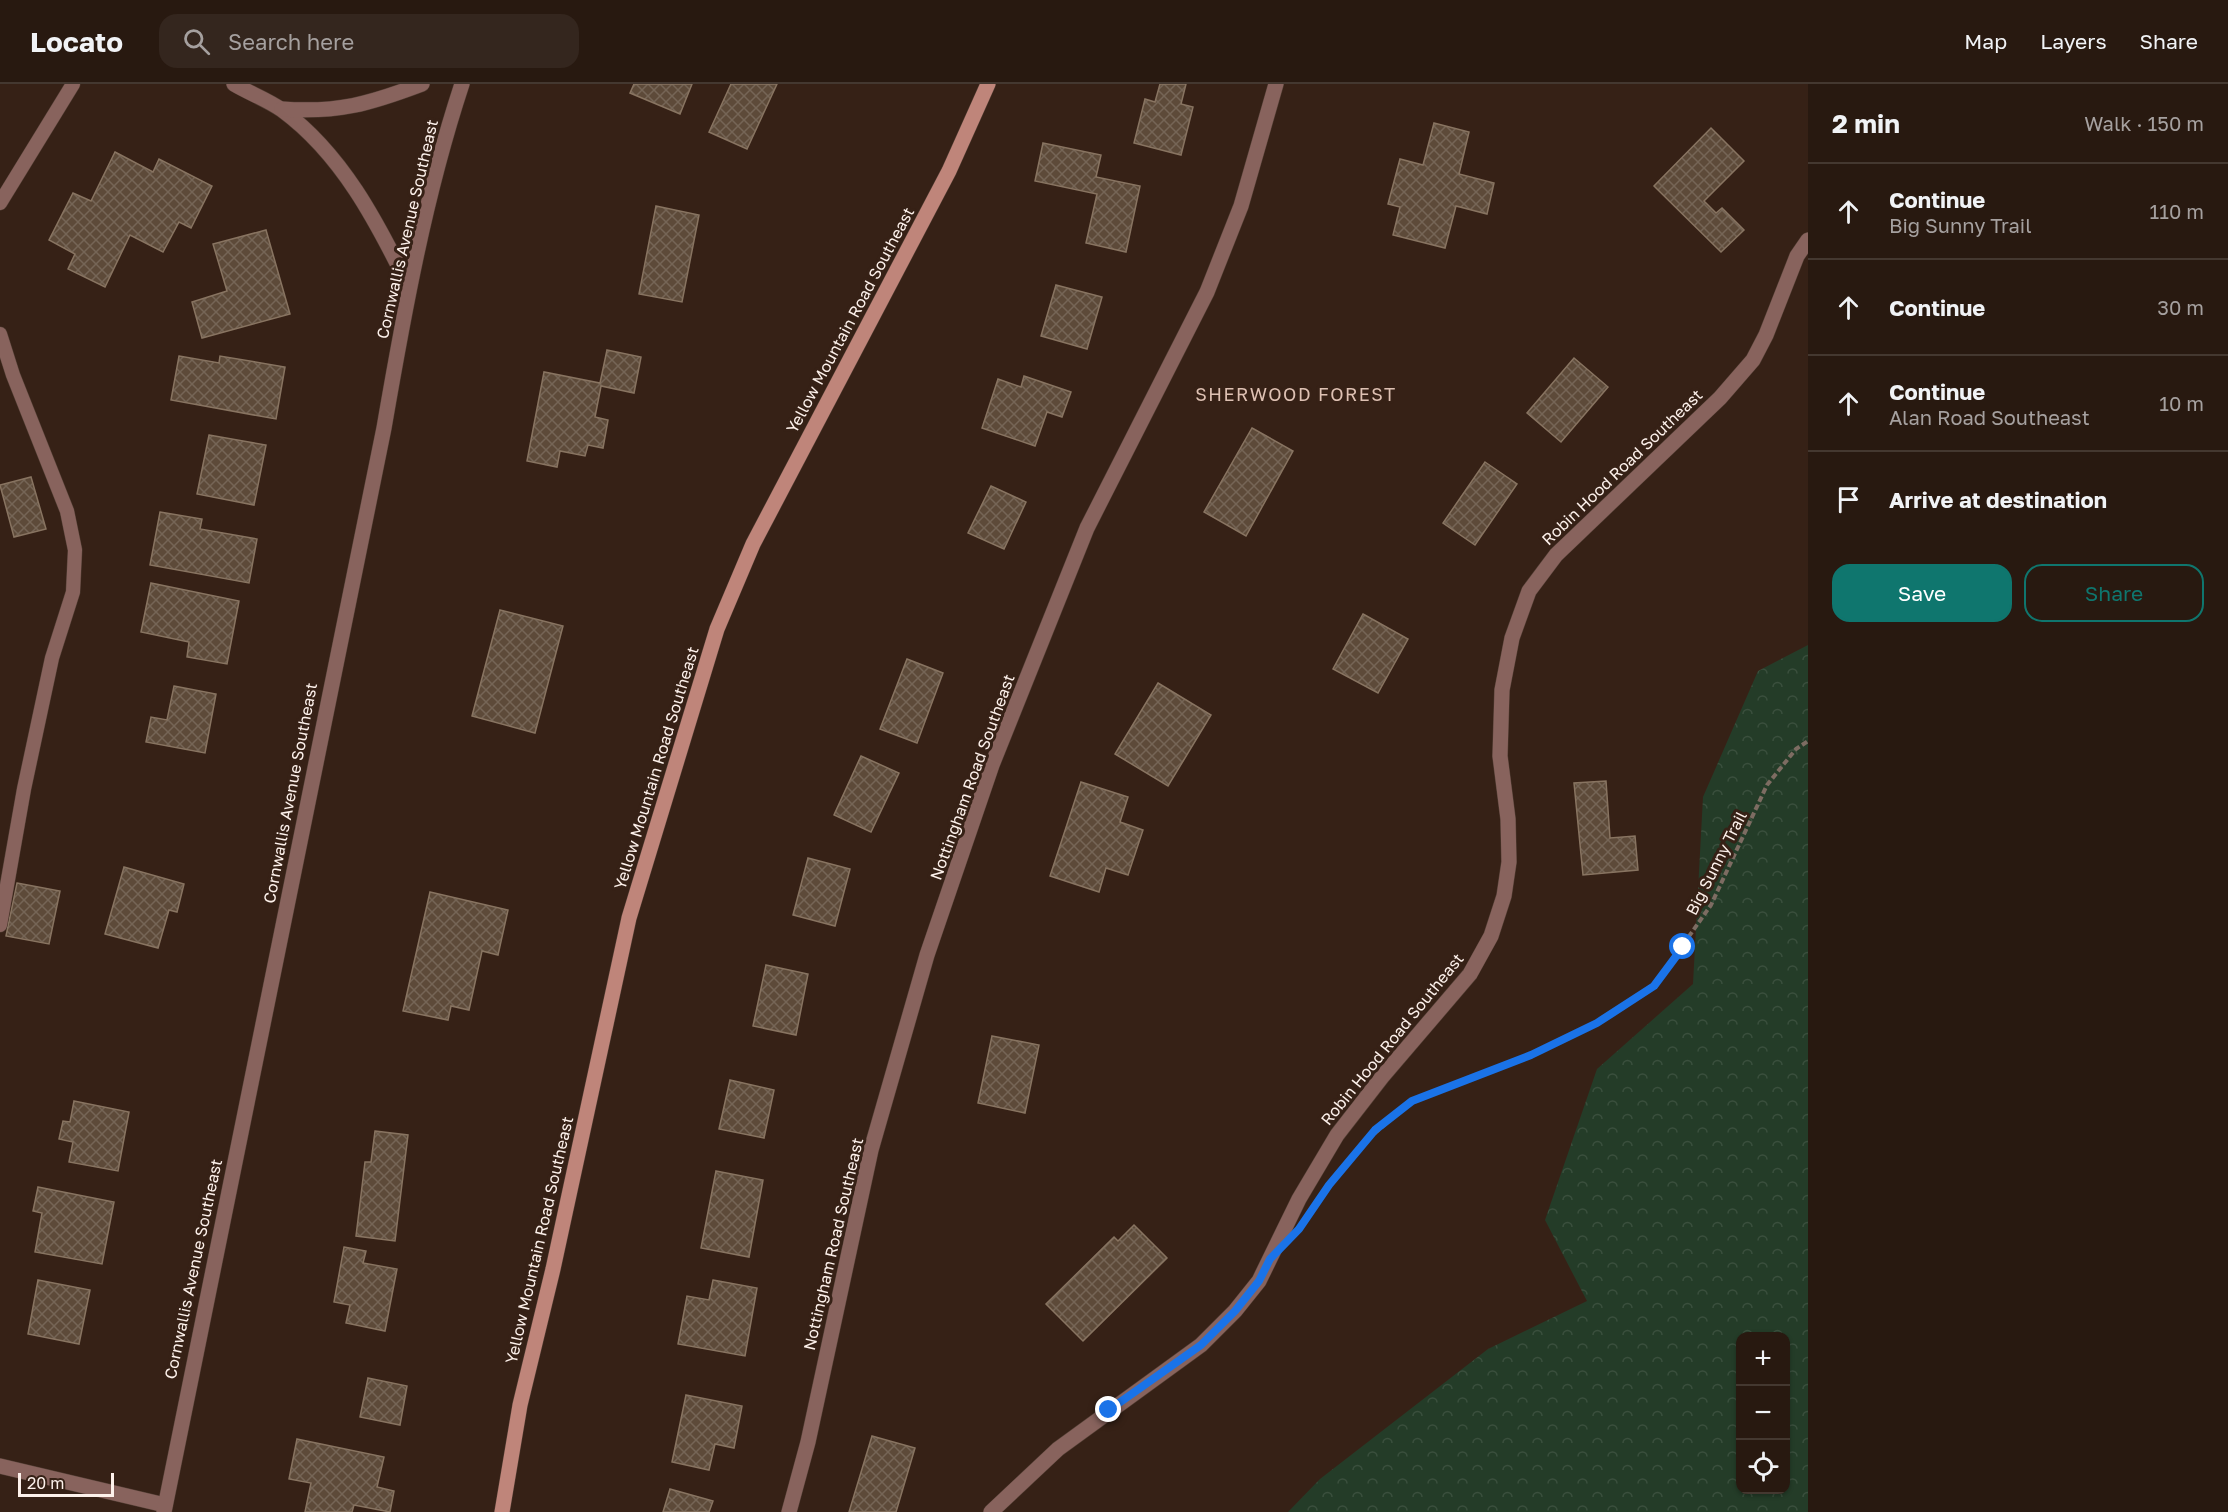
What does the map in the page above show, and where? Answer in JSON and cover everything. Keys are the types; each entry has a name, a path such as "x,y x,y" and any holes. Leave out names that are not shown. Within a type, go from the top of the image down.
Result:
{"street":[{"path":"234,84 282,109 321,146 356,188 384,236 409,287"},
{"path":"282,109 321,112 367,104 422,84"},
{"name":"Cornwallis Avenue Southeast","path":"164,1508 384,428 409,287 449,122 462,84"},
{"name":"Yellow Mountain Road Southeast","path":"502,1512 520,1405 553,1269 629,918 717,629 753,544 949,171 988,84"},
{"name":"Nottingham Road Southeast","path":"789,1512 808,1442 871,1150 927,955 992,765 1087,528 1207,292 1241,206 1276,84"},
{"name":"Robin Hood Road Southeast","path":"991,1512 1058,1449 1201,1345 1235,1311 1259,1281 1299,1199 1337,1135 1382,1077 1470,974 1491,936 1504,896 1509,862 1508,819 1500,756 1502,690 1512,638 1529,591 1556,555 1720,398 1753,360 1766,335 1797,256 1808,240"},
{"path":"0,1466 164,1508"}],"lane":[{"path":"0,203 73,84"},
{"path":"0,334 13,375 67,511 75,550 73,592 52,658 0,925"}],"path":[{"name":"Big Sunny Trail","path":"1360,1148 1375,1130 1412,1101 1550,1046 1597,1023 1654,986 1712,904 1767,784 1796,749 1808,741"}],"green space":[{"path":"1808,645 1808,1512 1288,1512 1320,1479 1488,1349 1587,1301 1545,1220 1597,1069 1693,984 1703,797 1758,671"}],"building":[{"path":"634,84 692,84 680,114 630,93"},
{"path":"731,84 777,84 747,149 709,132"},
{"path":"1160,84 1186,84 1181,104 1193,107 1181,155 1134,143 1145,99 1155,102"},
{"path":"1434,123 1469,132 1459,174 1494,183 1487,214 1456,206 1445,248 1393,235 1400,207 1388,204 1400,159 1423,165"},
{"path":"1711,128 1744,161 1704,201 1716,213 1722,208 1744,230 1721,252 1654,186"},
{"path":"1043,143 1101,155 1096,177 1140,186 1126,252 1086,243 1097,194 1035,181"},
{"path":"115,152 153,172 159,159 212,186 191,228 179,222 163,252 130,235 105,287 68,269 75,254 49,240 73,193 91,201"},
{"path":"656,206 699,215 682,302 639,294"},
{"path":"266,230 290,314 202,338 192,302 227,291 213,244"},
{"path":"1056,285 1102,297 1087,349 1041,336"},
{"path":"607,350 641,357 634,393 601,386 595,417 608,420 603,448 588,445 585,456 560,451 557,467 527,461 544,372 600,383"},
{"path":"179,356 219,363 220,356 285,367 276,419 171,400"},
{"path":"1574,358 1608,387 1561,442 1527,413"},
{"path":"1024,376 1071,392 1062,417 1047,412 1035,446 982,428 998,379 1021,387"},
{"path":"1252,428 1293,451 1246,536 1204,512"},
{"path":"209,435 266,445 254,505 197,494"},
{"path":"1485,462 1517,484 1475,545 1443,523"},
{"path":"31,477 46,529 14,537 0,485"},
{"path":"991,486 1026,502 1004,549 968,533"},
{"path":"160,512 202,519 200,529 257,539 249,583 150,565"},
{"path":"151,583 239,601 227,664 187,657 189,642 141,632"},
{"path":"500,610 563,626 535,733 472,716"},
{"path":"1363,614 1408,639 1378,693 1333,669"},
{"path":"907,659 943,673 917,743 880,729"},
{"path":"1158,683 1211,715 1168,786 1115,754"},
{"path":"174,686 216,694 205,753 146,742 151,717 167,720"},
{"path":"861,756 899,773 871,832 834,815"},
{"path":"1606,781 1610,838 1635,836 1638,870 1583,875 1574,783"},
{"path":"1081,782 1128,797 1120,822 1143,830 1128,875 1106,868 1099,892 1050,876"},
{"path":"808,858 850,869 835,926 793,915"},
{"path":"124,867 184,884 177,912 169,910 158,948 105,934"},
{"path":"17,883 60,891 49,944 6,936"},
{"path":"430,892 508,910 498,955 482,951 469,1010 451,1006 448,1020 403,1011"},
{"path":"766,965 808,974 796,1035 753,1026"},
{"path":"992,1036 1039,1045 1025,1113 978,1103"},
{"path":"730,1080 774,1090 764,1138 719,1129"},
{"path":"74,1101 129,1112 118,1171 69,1162 73,1142 59,1139 63,1121 70,1122"},
{"path":"375,1131 408,1135 395,1241 356,1236 365,1162 371,1162"},
{"path":"716,1171 763,1180 749,1257 701,1248"},
{"path":"38,1187 114,1202 102,1264 35,1252 42,1213 33,1211"},
{"path":"1134,1225 1167,1258 1083,1341 1046,1304 1114,1237 1118,1241"},
{"path":"344,1247 366,1251 363,1263 397,1269 385,1331 346,1323 350,1305 334,1302"},
{"path":"38,1280 90,1290 79,1344 28,1334"},
{"path":"713,1280 757,1288 745,1356 678,1344 687,1296 709,1300"},
{"path":"368,1378 407,1386 400,1425 360,1417"},
{"path":"686,1395 742,1406 734,1448 715,1444 709,1470 672,1462"},
{"path":"872,1436 915,1448 896,1512 849,1512"},
{"path":"297,1439 384,1457 377,1487 394,1491 390,1512 354,1505 352,1512 305,1512 311,1483 289,1479"},
{"path":"670,1489 713,1501 709,1512 663,1512"}],"district":[{"name":"SHERWOOD FOREST","path":"1296,394"}],"route":[{"path":"1109,1410 1201,1345 1235,1311 1259,1281 1270,1259 1299,1229 1329,1185 1375,1130 1412,1101 1531,1055 1597,1023 1654,986 1683,947"}]}
